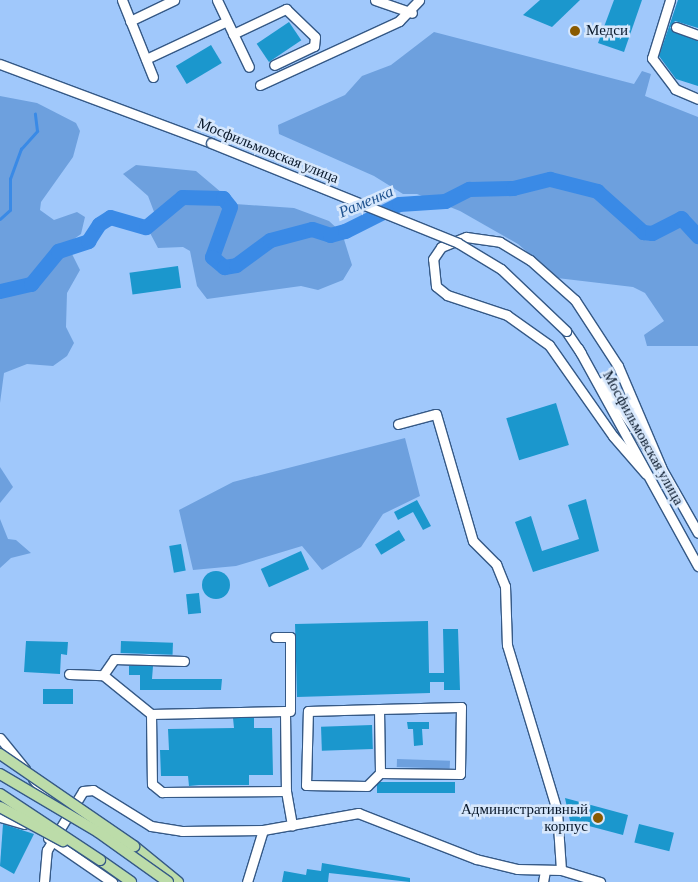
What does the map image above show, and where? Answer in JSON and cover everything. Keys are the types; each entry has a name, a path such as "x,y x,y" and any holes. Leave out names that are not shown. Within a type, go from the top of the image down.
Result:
{"main road":[{"path":"0,754 85,809 178,882"},
{"path":"0,774 98,832 168,882"},
{"path":"0,794 131,882"},
{"path":"0,807 100,860"}],"street":[{"path":"122,0 153,77"},
{"path":"130,21 174,0"},
{"path":"217,0 249,67"},
{"path":"375,0 412,13"},
{"path":"260,85 412,13 419,0"},
{"path":"670,0 670,10 653,61 675,89 698,99"},
{"path":"233,34 286,8 315,37 314,46 274,65"},
{"path":"146,59 227,21"},
{"path":"676,27 698,35"},
{"name":"Мосфильмовская улица","path":"0,64 211,142 458,243 508,274 566,331 661,467 698,533"},
{"path":"646,474 613,436 549,345 507,315 447,295 436,286 434,260 441,247 466,238 500,242 530,260 575,300 618,366 661,467"},
{"name":"Мосфильмовская улица","path":"578,348 698,566"},
{"path":"398,424 436,414 473,541 496,564 505,586 507,645 557,811 560,870"},
{"path":"275,638 290,637 286,791 292,825"},
{"path":"103,675 114,659 184,661"},
{"path":"69,674 103,675 151,714 461,707 460,774 380,773 367,786 306,785 308,711"},
{"path":"379,709 380,773"},
{"path":"151,714 152,784 162,792 286,791"},
{"path":"0,738 66,819"},
{"path":"44,882 42,869 53,841 83,791 93,790 151,826 182,831 263,830 358,813 476,859 545,871 560,870 600,882"},
{"path":"0,817 23,823 53,841 112,882"},
{"path":"247,882 263,830"},
{"path":"543,882 545,871"}],"shaded area":[{"path":"434,32 634,84 642,71 651,74 645,96 698,117 698,346 647,346 644,335 664,321 645,293 633,287 557,278 518,244 460,211 417,194 403,194 374,176 279,134 278,125 345,95 362,76 391,65"},
{"path":"0,96 37,103 76,123 80,131 73,157 41,202 40,210 54,220 77,212 85,217 81,234 67,244 80,270 67,293 66,327 74,343 67,356 53,366 27,364 4,373 0,403"},
{"path":"136,165 196,171 235,204 294,208 329,221 342,233 352,265 343,280 318,290 301,286 207,299 197,286 190,251 183,247 158,248 150,233 156,217 148,196 123,174"},
{"path":"405,438 420,496 383,514 361,547 322,570 302,546 236,566 193,570 179,510 233,482"},
{"path":"0,467 13,487 0,503"},
{"path":"0,519 8,539 16,540 31,553 11,558 0,568"},
{"path":"397,759 450,761 450,769 397,767"}],"building":[{"path":"540,0 580,0 552,27 523,15"},
{"path":"614,0 642,0 624,52 598,43"},
{"path":"678,0 698,0 698,28 675,21 670,28 698,41 698,86 676,79 659,56"},
{"path":"289,22 301,40 269,62 257,44"},
{"path":"211,45 222,63 187,84 176,66"},
{"path":"178,266 181,288 133,295 129,273"},
{"path":"556,403 569,445 519,460 506,418"},
{"path":"586,499 599,551 533,572 515,522 531,516 542,551 579,539 568,505"},
{"path":"417,500 431,526 423,530 413,512 398,520 394,512"},
{"path":"399,530 405,540 381,555 375,544"},
{"path":"181,544 186,571 174,573 169,546"},
{"path":"301,551 309,569 269,587 261,569"},
{"path":"216,571 226,575 230,585 226,595 216,599 206,595 202,585 206,575"},
{"path":"199,593 201,613 188,614 186,594"},
{"path":"428,621 429,673 444,673 443,629 458,629 460,690 444,690 444,682 430,682 430,693 297,697 295,624"},
{"path":"26,641 68,642 67,655 61,654 60,674 24,672"},
{"path":"121,641 173,643 173,655 121,653"},
{"path":"129,666 153,666 152,679 222,679 221,690 140,690 140,675 129,675"},
{"path":"43,689 73,689 73,704 43,704"},
{"path":"233,718 254,718 254,728 272,728 273,775 249,775 249,785 189,786 188,776 161,776 160,750 169,750 168,729 234,728"},
{"path":"407,722 429,722 429,729 422,729 423,745 414,746 413,729 408,729"},
{"path":"372,725 373,749 322,751 321,727"},
{"path":"377,782 455,782 455,793 377,793"},
{"name":"Административный корпус","path":"565,798 628,815 623,835 570,821"},
{"path":"3,824 34,834 14,874 0,866"},
{"path":"639,824 674,833 669,851 634,842"},
{"path":"322,863 410,878 410,882 329,873 328,882 282,882 284,871 306,875 307,869 321,871"}],"waterway":[{"path":"0,219 10,210 10,179 21,149 37,131 35,114"},
{"name":"Раменка","path":"0,291 31,284 58,251 88,241 99,224 110,217 146,227 182,197 223,198 230,207 212,257 224,267 236,265 270,240 312,229 330,235 345,231 399,204 445,201 469,189 513,188 550,179 597,191 643,232 652,233 681,218 698,236"}],"place":[{"name":"Медси","path":"575,31"},
{"name":"Административный корпус","path":"598,818"}]}
